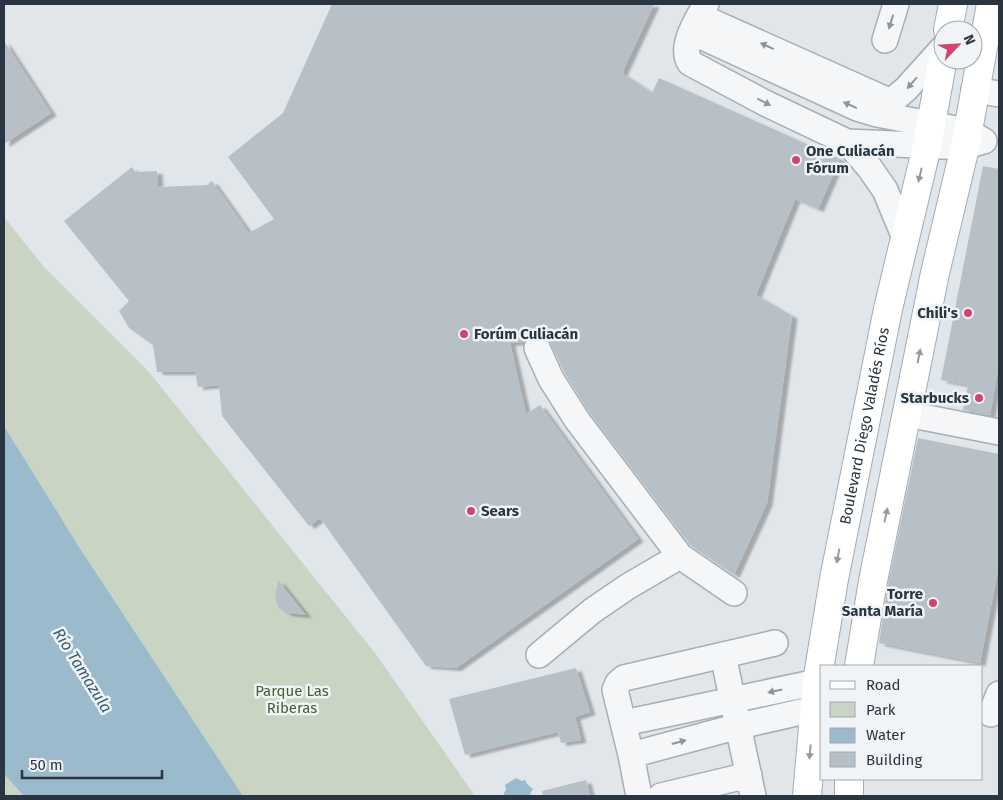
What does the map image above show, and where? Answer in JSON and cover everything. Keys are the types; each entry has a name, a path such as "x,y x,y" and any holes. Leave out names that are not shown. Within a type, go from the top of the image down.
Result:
{"main road":[{"path":"950,20 953,4"},
{"path":"859,665 873,581 935,272 978,140 987,92 992,18"},
{"name":"Boulevard Diego Valadés Ríos","path":"822,665 834,579 868,406 929,135 941,70"},
{"name":"Boulevard Diego Valadés Ríos","path":"807,796 818,710 819,683"},
{"path":"848,796 849,780"}],"street":[{"path":"885,40 896,4"},
{"path":"905,238 882,184 847,142 765,103 690,63 686,53 699,17 795,69 856,108 884,108 929,135"},
{"path":"884,108 906,89 933,59"},
{"path":"847,142 929,135 978,140"},
{"path":"537,348 551,379 577,420 680,556 734,593"},
{"path":"907,414 999,432"},
{"path":"539,655 592,611 627,587 680,556"},
{"path":"639,796 615,690 618,683 624,678 775,643"},
{"path":"661,796 751,786 722,655"},
{"path":"624,723 819,683"},
{"path":"631,755 739,726 818,710"}],"green space":[{"name":"Parque Las Riberas","path":"4,217 44,267 149,372 375,653 475,796 243,796 81,550 4,426"},
{"path":"4,774 24,796 4,796"}],"water":[{"name":"Río Tamazula","path":"4,426 81,550 243,796 24,796 4,774"},
{"path":"516,778 522,781 525,780 533,789 529,796 503,796 506,789 505,785"}],"building":[{"name":"Forúm Culiacán","path":"332,4 654,4 622,73 652,93 659,78 840,159 818,209 795,199 756,295 792,316 767,503 734,575 690,545 589,412 564,372 550,342 546,337 539,334 532,335 524,342 510,343 526,414 540,405 638,539 456,668 426,666 320,518 309,526 222,416 219,385 198,387 195,372 157,372 153,345 129,328 119,311 129,301 64,221 132,167 135,172 157,171 158,187 207,185 212,181 249,233 274,219 228,157 283,113"},
{"path":"4,41 51,113 4,144"},
{"path":"983,166 999,169 999,363 990,415 963,410 968,385 941,380"},
{"name":"Torre Santa María","path":"918,438 999,454 999,565 980,663 879,643 888,584"},
{"path":"278,580 306,615 287,613 279,608 275,599"},
{"path":"576,668 590,712 575,717 581,740 561,743 558,732 465,755 449,699"},
{"path":"586,780 590,796 543,796 542,791"}],"place":[{"name":"One Culiacán Fórum","path":"796,160"},
{"name":"Chili's","path":"968,313"},
{"name":"Forúm Culiacán","path":"464,334"},
{"name":"Starbucks","path":"979,398"},
{"name":"Sears","path":"471,511"},
{"name":"Torre Santa María","path":"933,603"}]}
